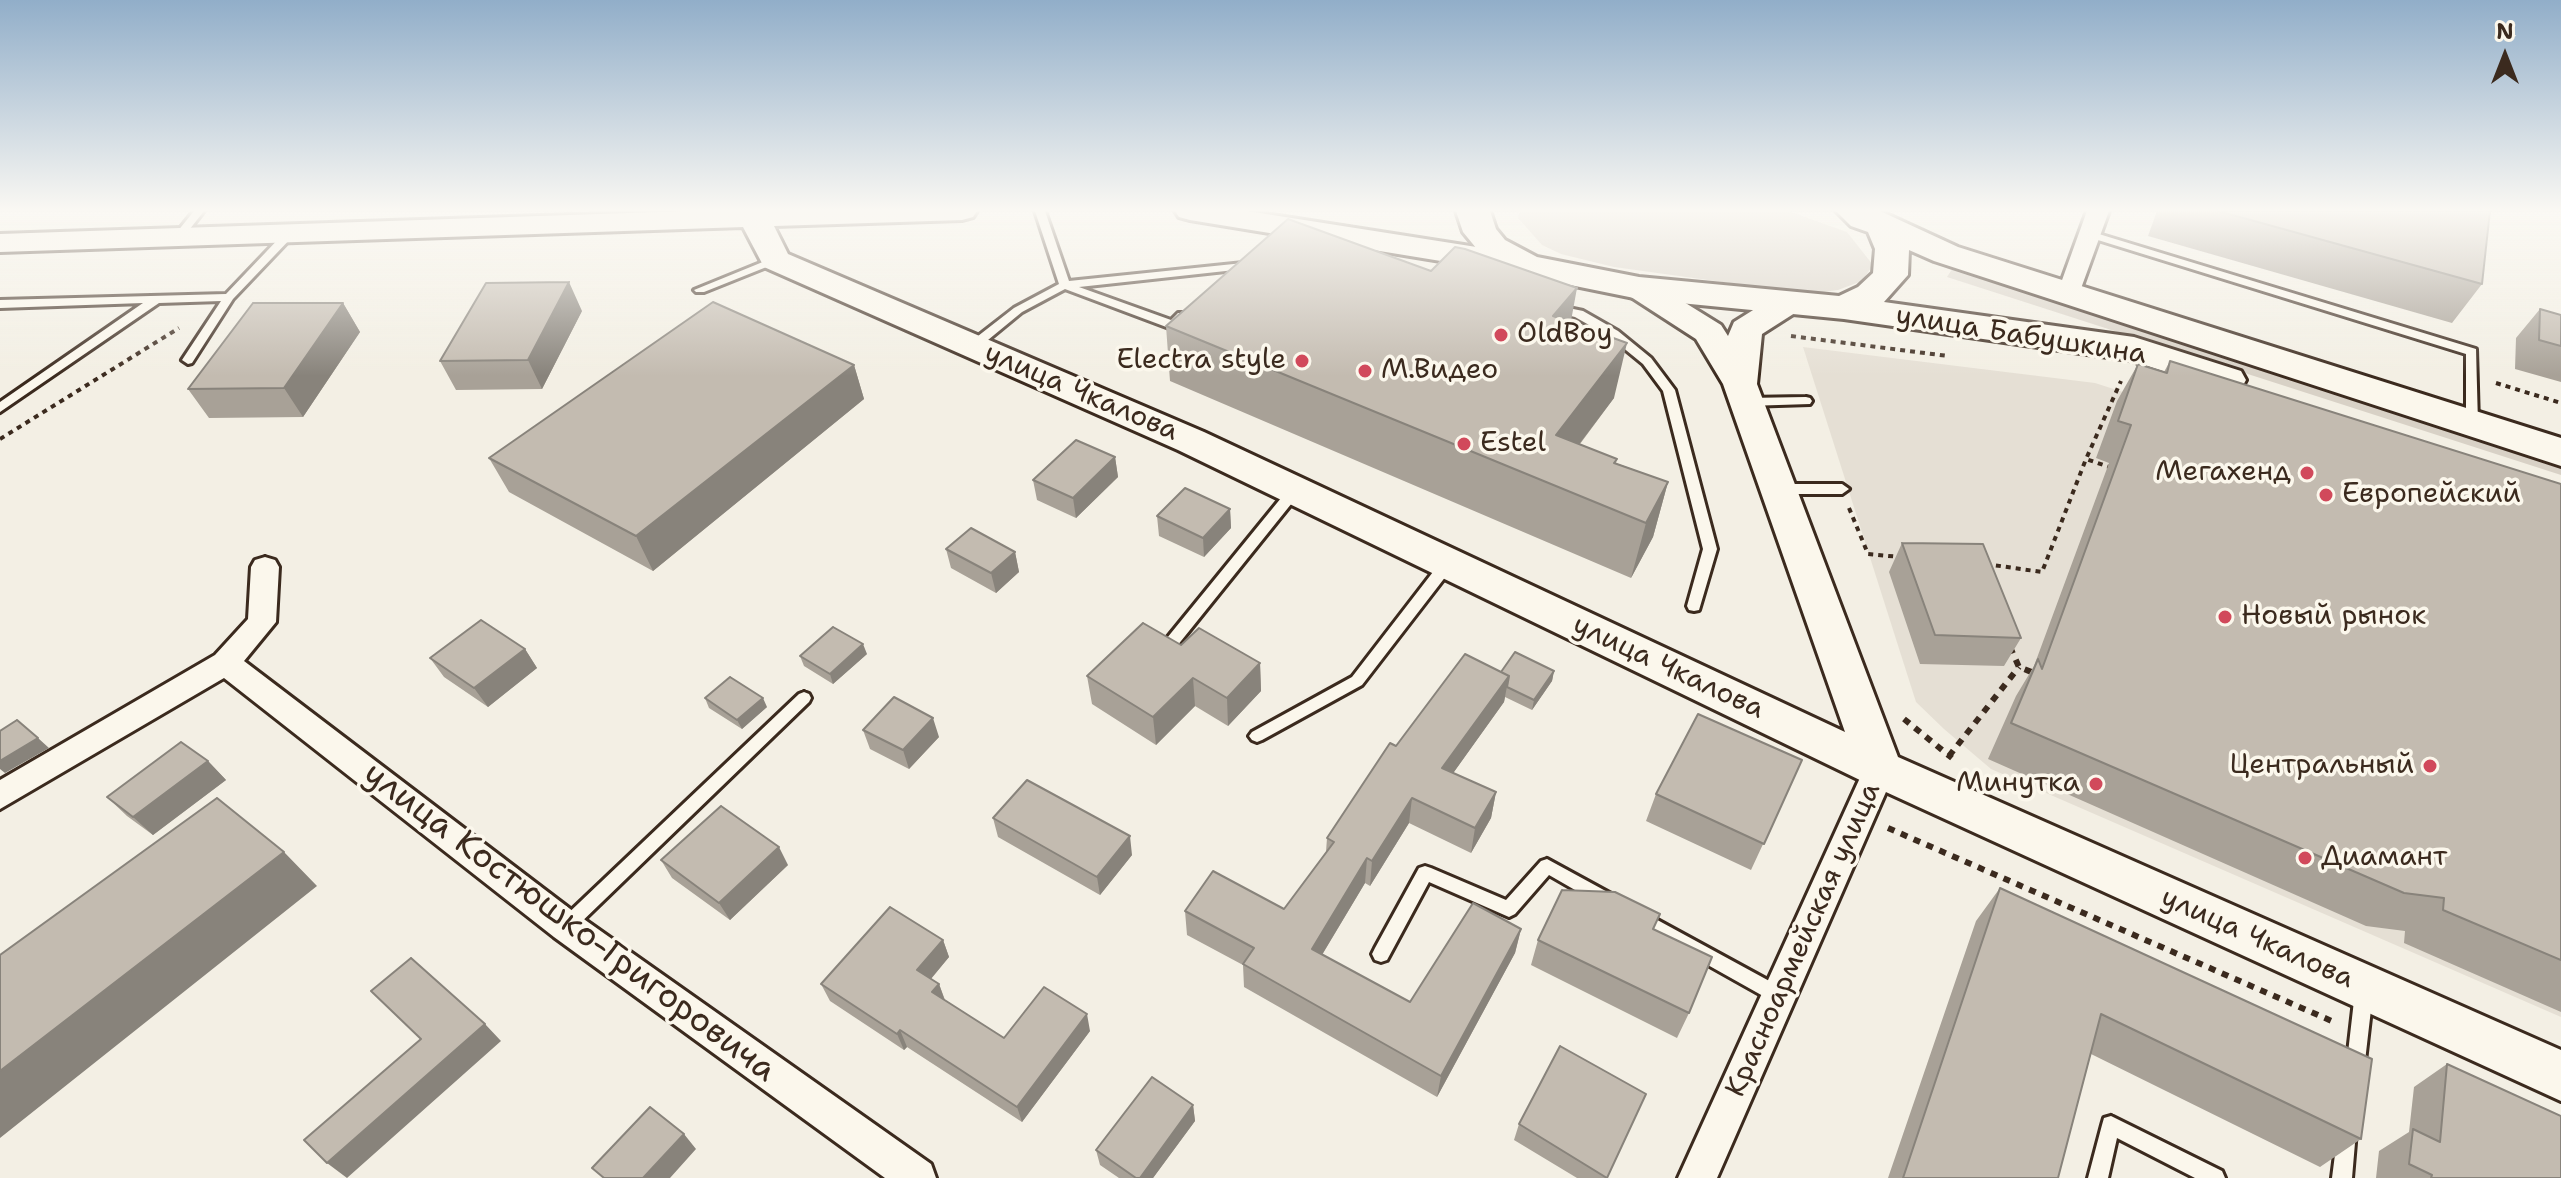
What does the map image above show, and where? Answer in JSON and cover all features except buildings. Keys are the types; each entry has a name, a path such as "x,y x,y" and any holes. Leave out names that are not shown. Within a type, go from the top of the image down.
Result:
{"main road":[{"name":"улица Чкалова","path":"789,266 1191,441 1295,490 1880,769 2362,1010 2561,1076"},
{"name":"улица Бабушкина","path":"1531,266 1783,319 1844,308 2134,349 2561,487"},
{"path":"1844,308 1871,295 1890,275 1891,266"},
{"name":"улица Бабушкина","path":"1983,266 2561,452"},
{"path":"1639,288 1709,332 1744,393"},
{"path":"1744,393 1746,329 1783,319"},
{"name":"Красноармейская улица","path":"1744,393 1880,769"}],"street":[{"path":"2068,294 2078,266"},
{"path":"0,796 225,663 262,622 265,567"},
{"name":"улица Костюшко-Григоровича","path":"225,663 566,926 917,1178"},
{"name":"Красноармейская улица","path":"1697,1178 1880,769"}],"lane":[{"path":"188,360 229,297 259,266"},
{"path":"700,290 760,266"},
{"path":"1059,266 1065,285"},
{"path":"973,346 1018,310 1065,285 1229,266"},
{"path":"1215,285 1236,266"},
{"path":"2193,266 2472,352 2472,424"},
{"path":"1065,285 1173,325 1194,305"},
{"path":"0,304 229,297"},
{"path":"0,408 155,299"},
{"path":"1541,306 1579,314 1614,334 1647,361 1669,390 1710,549 1694,606"},
{"path":"1744,393 1806,401"},
{"path":"1778,489 1842,489"},
{"path":"1172,642 1295,490"},
{"path":"1257,736 1357,681 1448,563"},
{"path":"566,926 804,698"},
{"path":"1381,954 1425,873 1509,909 1547,866 1779,996"},
{"path":"2342,1178 2362,1010"},
{"path":"2098,1178 2111,1125 2215,1178"}],"path":[{"path":"0,439 229,297"},
{"path":"1783,319 1952,357"},
{"path":"2472,376 2561,403"},
{"path":"1973,562 2042,572 2086,459 2121,381 2110,377"},
{"path":"2086,459 2116,470"},
{"path":"1842,489 1868,554 1913,558"},
{"path":"2007,641 2019,667 2048,679"},
{"path":"1949,756 2019,667"},
{"path":"1897,713 1949,756 1964,763"},
{"path":"1860,815 2362,1010"}],"shaded area":[{"path":"1610,266 1872,266 1862,281 1838,290 1809,294"},
{"path":"1954,266 2561,460 2561,475 1947,277"},
{"name":"Новый рынок","path":"1803,347 2095,383 2561,533 2561,1017 1991,769 1944,729 1916,702"}],"place":[{"name":"OldBoy","path":"1501,335"},
{"name":"Electra style","path":"1302,361"},
{"name":"М.Видео","path":"1365,371"},
{"name":"Estel","path":"1464,444"},
{"name":"Мегахенд","path":"2307,473"},
{"name":"Европейский","path":"2326,495"},
{"name":"Новый рынок","path":"2225,617"},
{"name":"Центральный","path":"2430,766"},
{"name":"Минутка","path":"2096,784"},
{"name":"Диамант","path":"2305,858"}]}
